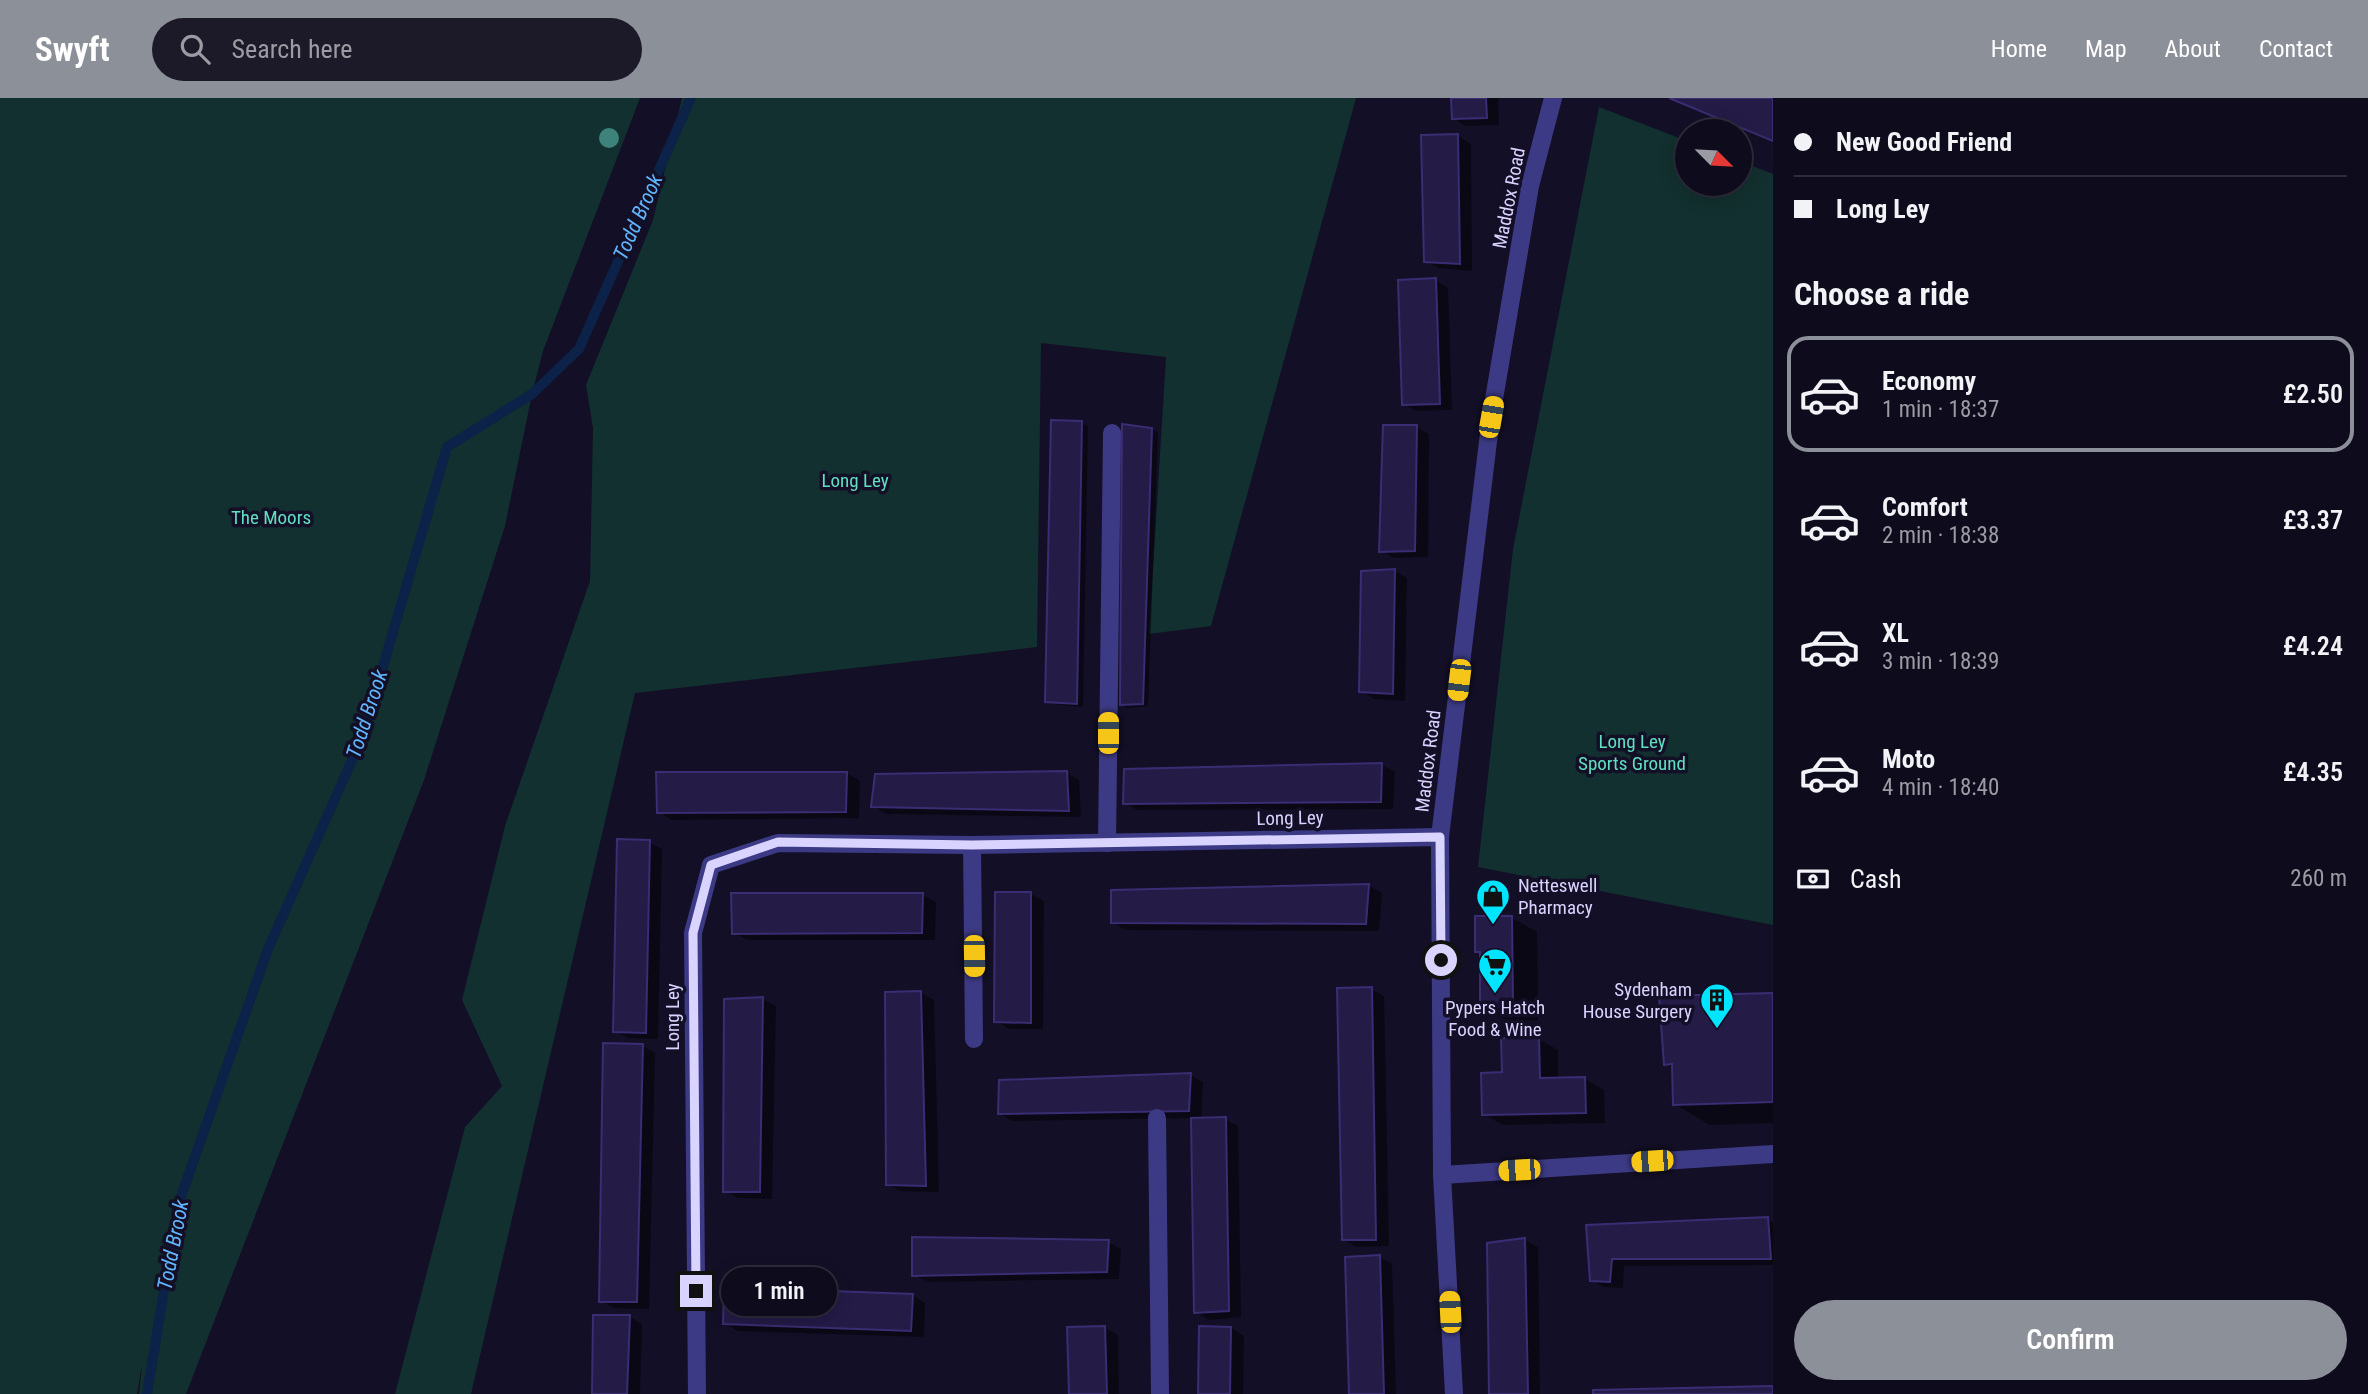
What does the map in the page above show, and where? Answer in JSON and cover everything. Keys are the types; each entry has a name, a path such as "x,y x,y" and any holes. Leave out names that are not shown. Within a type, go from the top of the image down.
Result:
{"street":[{"name":"Maddox Road","path":"1454,1394 1442,1175 1440,837 1491,417 1530,186 1553,98"},
{"path":"1107,843 1111,433"},
{"name":"Long Ley","path":"697,1394 693,933 711,865 778,842 972,845 1440,837"},
{"path":"972,845 974,1039"},
{"path":"1157,1118 1160,1394"},
{"path":"1442,1175 1773,1154"}],"green space":[{"name":"The Moors","path":"0,98 640,98 543,351 505,526 424,780 186,1394 139,1394 142,1363 137,1394 0,1394"},
{"name":"Long Ley","path":"682,98 1356,98 1211,626 1149,634 1166,357 1041,343 1037,647 635,693 471,1394 395,1394 465,1127 502,1086 462,1000 505,826 590,581 593,428 586,385 653,220"},
{"name":"Long Ley Sports Ground","path":"1599,107 1675,136 1675,196 1752,196 1752,166 1773,174 1773,925 1478,867 1513,549"}],"building":[{"path":"1451,98 1486,98 1487,118 1452,119"},
{"path":"1669,98 1773,98 1773,141 1752,132 1752,119 1720,119"},
{"path":"1458,134 1460,264 1424,262 1421,135"},
{"path":"1436,278 1440,404 1402,405 1398,280"},
{"path":"1051,420 1082,421 1077,704 1045,702"},
{"path":"1122,424 1152,428 1143,704 1120,705"},
{"path":"1383,425 1417,425 1415,551 1379,552"},
{"path":"1395,569 1393,694 1359,692 1361,571"},
{"path":"1382,763 1381,802 1123,804 1124,769"},
{"path":"1067,771 1069,811 871,807 875,774"},
{"path":"656,772 847,772 846,812 657,813"},
{"path":"617,839 650,840 646,1033 613,1032"},
{"path":"1369,884 1366,924 1111,923 1111,890"},
{"path":"995,892 1031,892 1031,1023 994,1022"},
{"path":"731,893 923,893 922,933 732,934"},
{"path":"1475,916 1512,916 1513,1007 1480,1007 1480,952 1475,952"},
{"path":"1372,987 1376,1240 1342,1240 1337,988"},
{"path":"921,991 926,1186 886,1185 885,992"},
{"name":"Sydenham House Surgery","path":"1773,993 1773,1102 1673,1105 1672,1064 1664,1065 1659,996"},
{"path":"763,997 760,1192 723,1192 724,999"},
{"path":"1539,1037 1540,1078 1585,1077 1586,1113 1482,1115 1481,1073 1502,1072 1501,1038"},
{"path":"603,1043 643,1044 637,1302 599,1302"},
{"path":"1191,1073 1189,1111 998,1114 999,1080"},
{"path":"1226,1117 1229,1311 1194,1313 1191,1118"},
{"path":"1768,1217 1771,1259 1612,1259 1610,1282 1590,1281 1586,1225"},
{"path":"912,1237 1109,1240 1107,1272 912,1276"},
{"path":"1525,1238 1528,1394 1489,1394 1487,1243"},
{"path":"1380,1255 1384,1394 1349,1394 1345,1257"},
{"path":"724,1287 913,1294 911,1331 723,1324"},
{"path":"593,1315 630,1315 627,1394 592,1394"},
{"path":"1105,1326 1107,1394 1069,1394 1067,1327"},
{"path":"1199,1326 1231,1327 1230,1394 1198,1394"},
{"path":"1773,1386 1773,1394 1593,1394 1593,1390"}],"waterway":[{"name":"Todd Brook","path":"147,1394 178,1205 268,949 362,738 447,447 532,394 579,349 691,98"}],"place":[{"name":"Netteswell Pharmacy","path":"1493,926"},
{"name":"Pypers Hatch Food & Wine","path":"1495,995"},
{"name":"Sydenham House Surgery","path":"1717,1030"}],"route":[{"path":"696,1291 693,933 711,865 778,842 972,845 1440,837 1441,960"}]}
